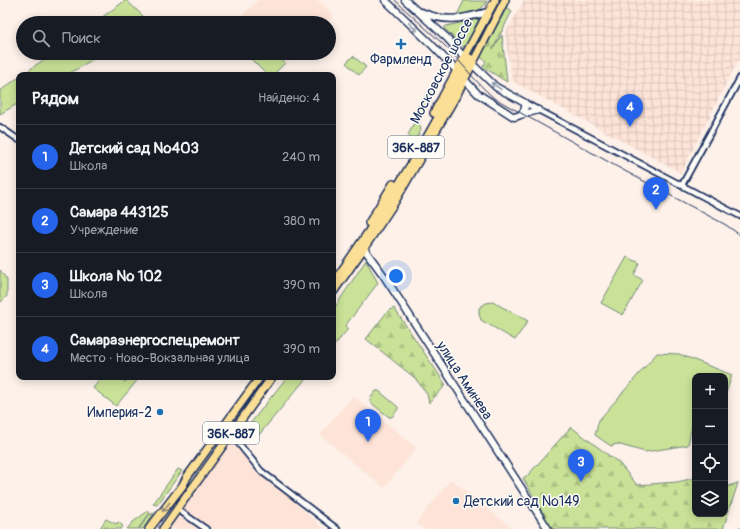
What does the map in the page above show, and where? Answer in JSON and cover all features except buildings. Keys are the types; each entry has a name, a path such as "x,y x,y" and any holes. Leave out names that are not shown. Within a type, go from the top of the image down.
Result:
{"main road":[{"path":"385,0 431,44 478,94 514,117 539,110"},
{"path":"405,0 496,87 525,102 525,109 520,115"},
{"name":"Московское шоссе","path":"491,12 494,0"},
{"name":"Московское шоссе","path":"336,287 363,246 418,152 468,60 491,12 500,0"},
{"name":"Московское шоссе","path":"468,60 505,0"},
{"path":"417,11 448,20 491,12"},
{"name":"Московское шоссе","path":"336,272 358,241 460,75"},
{"name":"Московское шоссе","path":"336,279 363,246"},
{"name":"улица Аминева","path":"363,246 395,292 548,529"},
{"name":"36К-887","path":"149,529 258,380"},
{"name":"36К-887","path":"183,484 192,480 230,433 264,380"},
{"name":"36К-887","path":"163,529 230,433 270,380"},
{"name":"36К-887","path":"191,489 192,480"}],"street":[{"path":"682,185 740,78"},
{"path":"525,102 740,216"},
{"path":"0,127 16,138"},
{"path":"230,433 261,470 337,529"},
{"path":"177,509 206,529"}],"shaded area":[{"path":"258,0 318,0 334,15 333,16 242,16"},
{"path":"524,0 740,0 740,59 681,173 512,81 505,34"},
{"path":"353,396 417,448 384,488 320,435"},
{"path":"229,441 324,529 166,529"},
{"name":"Детский сад №149","path":"451,479 513,529 424,529 416,523"}],"green space":[{"path":"126,0 143,16 104,16"},
{"path":"464,1 487,1 482,8 478,10 471,13 457,15"},
{"path":"507,7 512,11 493,49 502,35 507,82 483,67 486,61 480,57"},
{"path":"479,19 465,47 463,47 444,28 446,26"},
{"path":"353,56 366,67 359,75 346,63"},
{"path":"43,60 92,60 72,72 26,72"},
{"path":"252,60 282,60 285,63 276,72 264,72"},
{"path":"16,79 16,105 0,114 0,91"},
{"path":"435,82 438,84 419,122 421,130 414,142 408,135 417,117 414,113"},
{"path":"627,257 640,263 634,275 643,280 623,315 601,303"},
{"path":"366,260 378,283 345,326 348,329 336,343 336,305"},
{"path":"0,270 7,280 7,296 0,303"},
{"path":"493,302 528,321 515,340 481,320 479,308 486,303"},
{"path":"394,308 446,385 429,403 427,394 415,378 366,339 387,312"},
{"path":"657,353 679,354 727,373 692,373 692,426 688,445 645,452 617,444 611,446 595,435 599,420"},
{"path":"728,373 732,375 728,387"},
{"path":"100,380 123,380 125,382 127,380 138,380 116,406 93,388"},
{"path":"285,380 305,380 253,442 242,434"},
{"path":"376,391 379,391 398,407 392,417 389,417 370,402 370,399"},
{"path":"571,427 619,463 637,485 677,482 692,479 692,517 727,517 723,529 552,529 523,478 528,475"},
{"path":"178,469 182,471 157,505 153,504"},
{"path":"738,483 728,514 728,486"},
{"path":"148,511 150,513 138,529 127,529 133,522"},
{"path":"154,513 143,529 139,529 149,515"},
{"path":"106,519 116,524 118,522 123,526 121,529 108,529 108,527 100,528"}],"tram line":[{"path":"395,0 443,44 494,98 623,170 726,225 740,235"}],"place":[{"name":"Фармленд","path":"401,44"},
{"name":"Самараэнергоспецремонт","path":"630,127"},
{"name":"Самара 443125","path":"656,210"},
{"name":"Империя-2","path":"160,412"},
{"name":"Детский сад №403","path":"368,442"},
{"name":"Школа № 102","path":"581,482"},
{"name":"Детский сад №149","path":"456,501"}]}
